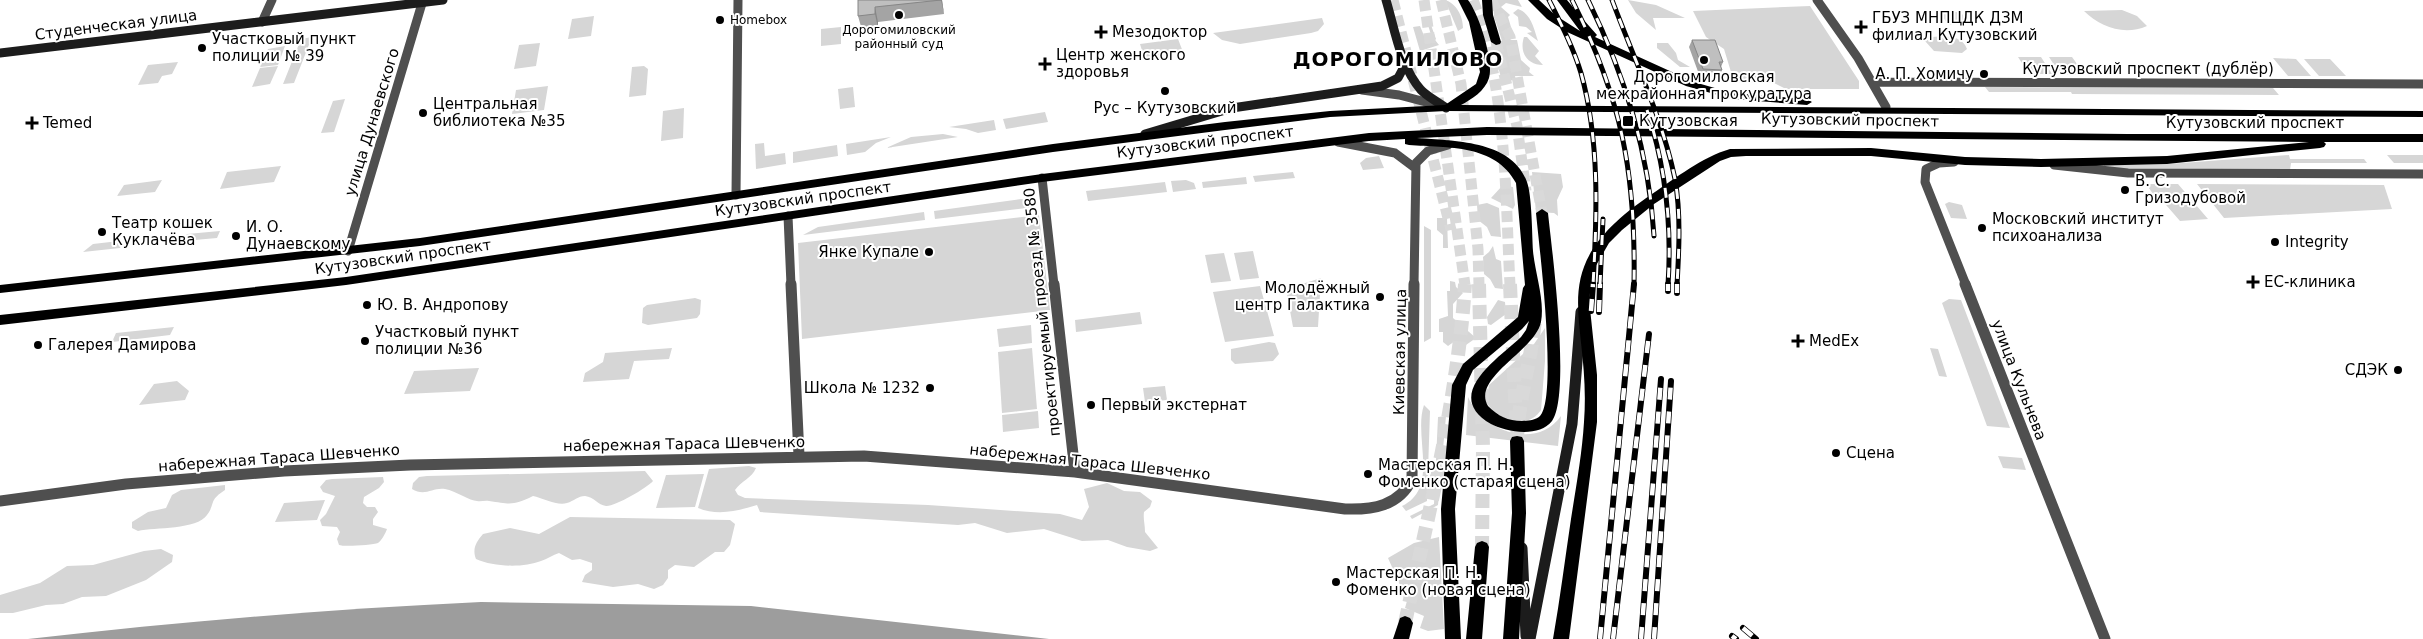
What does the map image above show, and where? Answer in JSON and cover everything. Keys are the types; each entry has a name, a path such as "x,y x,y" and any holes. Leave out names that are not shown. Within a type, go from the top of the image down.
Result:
{"main road":[{"path":"1454,0 1463,12 1479,43"},
{"path":"1446,108 1474,92 1485,78 1486,63 1470,10 1463,0"},
{"path":"1487,0 1488,15 1496,42"},
{"path":"1533,0 1551,17 1571,30 1690,84 1716,92 1752,99 1959,112"},
{"path":"1562,0 1586,31 1609,46"},
{"name":"Кутузовский проспект","path":"0,289 348,251 1136,137 1330,114 1446,108 2423,114"},
{"name":"Кутузовский проспект","path":"0,320 346,281 1042,178 1369,137 1487,132 1571,132 2098,138 2423,138"},
{"path":"1369,137 1448,145 1496,154 1506,159 1518,172 1522,183 1530,278 1536,305 1535,324 1524,343 1482,380 1477,393 1478,400 1487,415 1505,424 1518,426 1530,426 1541,422 1547,417 1552,403 1554,345 1542,213"},
{"path":"1561,639 1591,430 1592,401 1588,350 1581,306 1583,284 1589,265 1606,238 1626,220 1716,158 1730,153 1754,152 1871,152 1965,161 2042,163 2167,160 2277,150 2369,138"},
{"path":"1453,639 1448,518 1459,385 1468,367 1518,326 1525,312 1530,278"},
{"path":"1511,639 1519,514 1517,441"},
{"path":"1474,639 1482,547"},
{"path":"1401,639 1405,623"}],"street":[{"path":"262,22 272,0"},
{"name":"Студенческая улица","path":"0,52 443,0"},
{"path":"736,195 738,0"},
{"path":"1386,0 1406,63 1422,90 1446,108"},
{"path":"1817,0 1873,82 1886,107"},
{"name":"улица Дунаевского","path":"348,251 423,1"},
{"path":"1136,137 1232,108 1356,90 1392,82 1403,74 1406,63"},
{"name":"Кутузовский проспект (дублёр)","path":"1873,82 2423,84"},
{"path":"1356,90 1399,95 1446,108"},
{"path":"1331,141 1358,144 1396,153 1416,168 1420,156 1428,151 1448,145"},
{"name":"улица Кульнева","path":"1965,161 1930,166 1926,169 1925,182 2104,639"},
{"path":"2042,163 2128,172 2423,174"},
{"name":"Киевская улица","path":"1368,509 1398,499 1409,488 1412,479 1416,168"},
{"name":"проектируемый проезд № 3580","path":"1042,178 1075,472"},
{"path":"788,216 799,456"},
{"path":"1530,639 1572,424 1581,306"},
{"name":"набережная Тараса Шевченко","path":"0,501 126,484 284,471 410,465 864,456 1075,472 1346,509 1368,509"},
{"path":"1519,514 1525,580 1526,639"}],"shaded area":[{"path":"1445,0 1456,7 1460,15 1463,28 1458,31"},
{"path":"1493,0 1518,0 1522,7 1506,3 1501,7 1510,15 1508,17 1511,27 1508,29 1507,35 1511,40 1517,40 1521,60 1530,68 1529,72 1534,76 1515,76 1516,80 1502,81 1491,42 1502,41 1494,16"},
{"path":"1628,0 1656,5 1685,18 1653,18 1656,30 1636,13"},
{"path":"1810,6 1859,81 1859,89 1786,89 1774,83 1734,82 1724,49 1706,37 1693,11"},
{"path":"1518,9 1529,18 1538,41 1527,33 1532,32 1526,27 1519,26 1518,17 1513,13"},
{"path":"2122,10 2137,16 2147,26 2138,29 2121,30 2097,22 2084,11"},
{"path":"1940,12 1961,12 1969,25 1948,25"},
{"path":"594,16 591,36 568,39 572,19"},
{"path":"1322,18 1324,24 1318,31 1240,44 1222,40 1213,33"},
{"path":"1428,25 1431,25 1435,40 1439,45 1420,51 1413,27 1420,26 1425,38 1432,38"},
{"path":"841,27 841,44 821,46 821,29"},
{"path":"312,37 294,83 283,84 301,39"},
{"path":"1524,37 1527,37 1539,51 1535,56 1543,65 1533,63 1526,57 1523,48"},
{"path":"1928,37 1956,38 1967,49 1962,53 1934,51 1925,41"},
{"path":"1178,39 1183,52 1144,57 1140,44"},
{"path":"540,43 536,66 514,69 519,45"},
{"path":"1657,43 1668,43 1676,53 1678,60 1690,67 1680,67 1657,48"},
{"path":"285,46 278,65 260,67 268,49"},
{"path":"2018,57 2041,57 2052,74 2029,74"},
{"path":"2049,57 2072,57 2085,75 2060,74"},
{"path":"2273,58 2296,59 2311,76 2288,76"},
{"path":"2304,59 2330,59 2346,76 2319,76"},
{"path":"178,62 172,74 162,76 158,83 138,85 148,65"},
{"path":"278,66 270,84 252,87 260,68"},
{"path":"644,66 648,69 646,95 629,97 632,67"},
{"path":"548,86 544,110 512,114 516,90"},
{"path":"853,87 855,107 840,109 838,89"},
{"path":"1985,87 2273,88 2279,95 1989,92"},
{"path":"345,99 334,132 321,133 333,101"},
{"path":"684,108 683,138 661,141 663,111"},
{"path":"1045,112 1048,122 1006,129 1003,119"},
{"path":"994,120 996,130 978,133 949,127"},
{"path":"943,134 958,137 886,148 911,137"},
{"path":"891,137 876,143 865,152 847,155 846,144"},
{"path":"764,143 765,156 785,153 786,164 756,169 755,144"},
{"path":"837,145 838,156 793,163 793,152"},
{"path":"2289,155 2290,159 2364,159 2367,163 2291,163 2290,170 2126,169 2104,167 2104,165 2169,164"},
{"path":"2387,155 2423,155 2423,163 2394,163"},
{"path":"1379,156 1384,168 1363,170 1360,163 1366,158"},
{"path":"281,166 274,182 220,189 227,172"},
{"path":"1293,172 1295,178 1255,182 1253,176"},
{"path":"1532,172 1561,174 1563,187 1557,200 1558,216 1554,213 1536,212"},
{"path":"1246,177 1247,184 1203,188 1202,182"},
{"path":"162,180 155,192 117,196 124,185"},
{"path":"1186,180 1194,183 1196,189 1173,192 1171,181"},
{"path":"1165,182 1167,192 1088,201 1086,191"},
{"path":"2146,184 2178,184 2208,219 2180,221 2160,198 2156,198"},
{"path":"2197,184 2384,185 2392,209 2224,218"},
{"path":"1502,186 1513,187 1515,205 1513,209 1491,198"},
{"path":"1021,199 1030,201 1035,207 935,219 934,211"},
{"path":"1949,202 1962,205 1967,219 1951,218 1945,204"},
{"path":"1487,203 1499,208 1501,237 1491,236 1487,227 1478,220 1477,205"},
{"path":"924,212 925,220 803,235 818,227"},
{"path":"1039,215 1050,310 802,339 798,243"},
{"path":"1437,218 1447,218 1448,248 1443,248 1443,235 1437,230"},
{"path":"1424,226 1431,230 1431,338 1424,342"},
{"path":"220,231 217,238 183,241 187,234"},
{"path":"119,241 122,244 120,248 83,252 93,244"},
{"path":"1493,246 1496,259 1501,261 1503,289 1495,288 1490,279 1484,274 1483,257"},
{"path":"1253,251 1259,278 1240,280 1234,253"},
{"path":"1224,253 1231,281 1211,283 1205,255"},
{"path":"1321,278 1318,327 1293,327 1286,289"},
{"path":"1450,281 1455,282 1456,287 1463,293 1453,304 1453,318 1476,338 1463,347 1455,341 1448,346 1443,342 1443,332 1439,332 1439,319 1448,316 1447,291 1450,291"},
{"path":"1260,286 1274,336 1225,342 1213,292"},
{"path":"695,298 701,300 700,314 697,318 648,325 642,323 643,308 647,305"},
{"path":"1949,299 1961,300 2010,428 1987,426 1942,303"},
{"path":"1498,300 1505,302 1506,314 1491,325 1488,324 1487,317"},
{"path":"1140,312 1142,324 1076,332 1075,320"},
{"path":"1031,325 1032,343 999,347 997,329"},
{"path":"174,327 170,335 112,342 116,333"},
{"path":"1545,328 1545,361 1541,410 1528,420 1512,421 1497,414 1486,402 1489,385 1534,344"},
{"path":"1269,342 1275,343 1279,354 1273,361 1235,364 1231,360 1231,349"},
{"path":"672,348 669,359 634,361 629,379 583,382 585,373 603,362 605,353"},
{"path":"1032,348 1037,409 1002,413 998,352"},
{"path":"1930,348 1938,349 1947,377 1939,376"},
{"path":"479,368 470,391 404,394 414,371"},
{"path":"177,381 189,391 185,400 139,405 154,384"},
{"path":"1165,386 1167,400 1145,402 1143,388"},
{"path":"1468,397 1475,409 1485,419 1497,427 1511,432 1538,433 1550,427 1561,416 1558,446 1466,435"},
{"path":"1424,405 1430,411 1427,501 1406,511 1402,506 1413,498 1420,487 1423,474 1421,418"},
{"path":"1038,411 1039,428 1003,432 1002,415"},
{"path":"1446,416 1438,505 1412,519 1410,516 1434,504 1438,417"},
{"path":"1998,456 2022,458 2026,470 2003,468"},
{"path":"749,466 756,468 735,490 738,495 745,498 928,505 1060,514 1082,520 1089,507 1084,489 1107,483 1124,491 1140,492 1152,501 1150,507 1144,512 1145,532 1158,548 1150,551 1127,547 1108,540 1082,541 1044,529 1007,533 975,523 958,525 760,512 757,505 735,511 720,512 698,508 709,469"},
{"path":"645,471 653,481 650,484 610,506 585,496 563,504 533,496 516,503 507,503 474,501 445,489 421,492 412,489 413,483 419,477 427,476"},
{"path":"704,474 695,507 656,508 666,475"},
{"path":"383,477 384,482 379,488 364,497 363,503 367,507 375,507 378,512 373,519 373,525 387,529 382,539 378,543 352,546 339,545 337,539 340,532 337,527 322,526 320,520 326,514 335,496 323,492 320,487 326,480 332,479"},
{"path":"225,485 225,490 216,497 210,511 202,520 185,526 138,531 132,528 132,522 148,512 166,508 172,495 181,490"},
{"path":"325,500 317,520 275,522 284,503"},
{"path":"570,517 730,520 735,524 730,545 724,552 715,552 694,567 675,565 668,570 668,578 663,585 654,589 638,584 613,587 582,582 585,575 592,570 592,563 580,559 572,560 559,553 534,563 517,566 491,564 476,559 475,546 483,534 510,528 539,534"},
{"path":"1439,537 1444,629 1428,631 1420,628 1424,616 1405,608 1407,601 1388,558 1414,543"},
{"path":"161,549 173,555 172,562 146,580 106,596 82,597 63,604 46,605 13,613 0,613 0,595 40,583 67,566 93,565 144,551"},
{"path":"481,602 751,606 1049,639 28,639 254,617 367,608"}],"building":[{"path":"858,0 941,0 875,7 875,14 858,16"},
{"path":"1692,40 1715,40 1723,62 1719,62 1722,70 1703,69"}],"tunnel":[{"path":"1393,0 1451,230"},
{"path":"1424,0 1465,285"},
{"path":"1441,0 1461,84 1478,249 1479,285"},
{"path":"1473,0 1484,34 1498,105 1505,177 1510,285"},
{"path":"1491,0 1510,37 1542,213"},
{"path":"1496,42 1517,126 1526,191"},
{"path":"1479,284 1483,448 1482,547"},
{"path":"1510,284 1516,420"},
{"path":"1405,623 1433,497 1449,412 1456,369 1465,285"},
{"path":"1517,441 1520,410 1535,318"}],"railway":[{"path":"1549,0 1578,63 1587,99 1596,178 1593,285"},
{"path":"1572,0 1603,71 1622,138 1632,207 1634,284"},
{"path":"1588,0 1613,57 1633,115 1647,174 1654,236"},
{"path":"1612,0 1663,133 1675,179 1679,219 1677,285"},
{"path":"1647,110 1659,153 1666,197 1669,240 1668,285"},
{"path":"1600,285 1603,219"},
{"path":"1591,311 1593,284"},
{"path":"1599,312 1600,284"},
{"path":"1600,639 1634,284"},
{"path":"1668,285 1668,291"},
{"path":"1677,285 1677,293"},
{"path":"1613,639 1649,334"},
{"path":"1641,639 1661,379"},
{"path":"1654,639 1671,381"},
{"path":"1743,628 1756,639"},
{"path":"1732,636 1736,639"}],"place":[{"name":"Дорогомиловский районный суд","path":"899,15"},
{"name":"Homebox","path":"720,20"},
{"name":"ГБУЗ МНПЦДК ДЗМ филиал Кутузовский","path":"1861,27"},
{"name":"Мезодоктор","path":"1101,32"},
{"name":"Участковый пункт полиции № 39","path":"202,48"},
{"name":"Дорогомиловская межрайонная прокуратура","path":"1704,60"},
{"name":"Центр женского здоровья","path":"1045,64"},
{"name":"А. П. Хомичу","path":"1984,74"},
{"name":"Рус – Кутузовский","path":"1165,91"},
{"name":"Центральная библиотека №35","path":"423,113"},
{"name":"Кутузовская","path":"1628,121"},
{"name":"Temed","path":"32,123"},
{"name":"В. С. Гризодубовой","path":"2125,190"},
{"name":"Московский институт психоанализа","path":"1982,228"},
{"name":"Театр кошек Куклачёва","path":"102,232"},
{"name":"И. О. Дунаевскому","path":"236,236"},
{"name":"Integrity","path":"2275,242"},
{"name":"Янке Купале","path":"929,252"},
{"name":"ЕС-клиника","path":"2253,282"},
{"name":"Молодёжный центр Галактика","path":"1380,297"},
{"name":"Ю. В. Андропову","path":"367,305"},
{"name":"Участковый пункт полиции №36","path":"365,341"},
{"name":"MedEx","path":"1798,341"},
{"name":"Галерея Дамирова","path":"38,345"},
{"name":"СДЭК","path":"2398,370"},
{"name":"Школа № 1232","path":"930,388"},
{"name":"Первый экстернат","path":"1091,405"},
{"name":"Сцена","path":"1836,453"},
{"name":"Мастерская П. Н. Фоменко (старая сцена)","path":"1368,474"},
{"name":"Мастерская П. Н. Фоменко (новая сцена)","path":"1336,582"}],"district":[{"name":"ДОРОГОМИЛОВО","path":"1398,59"}]}
